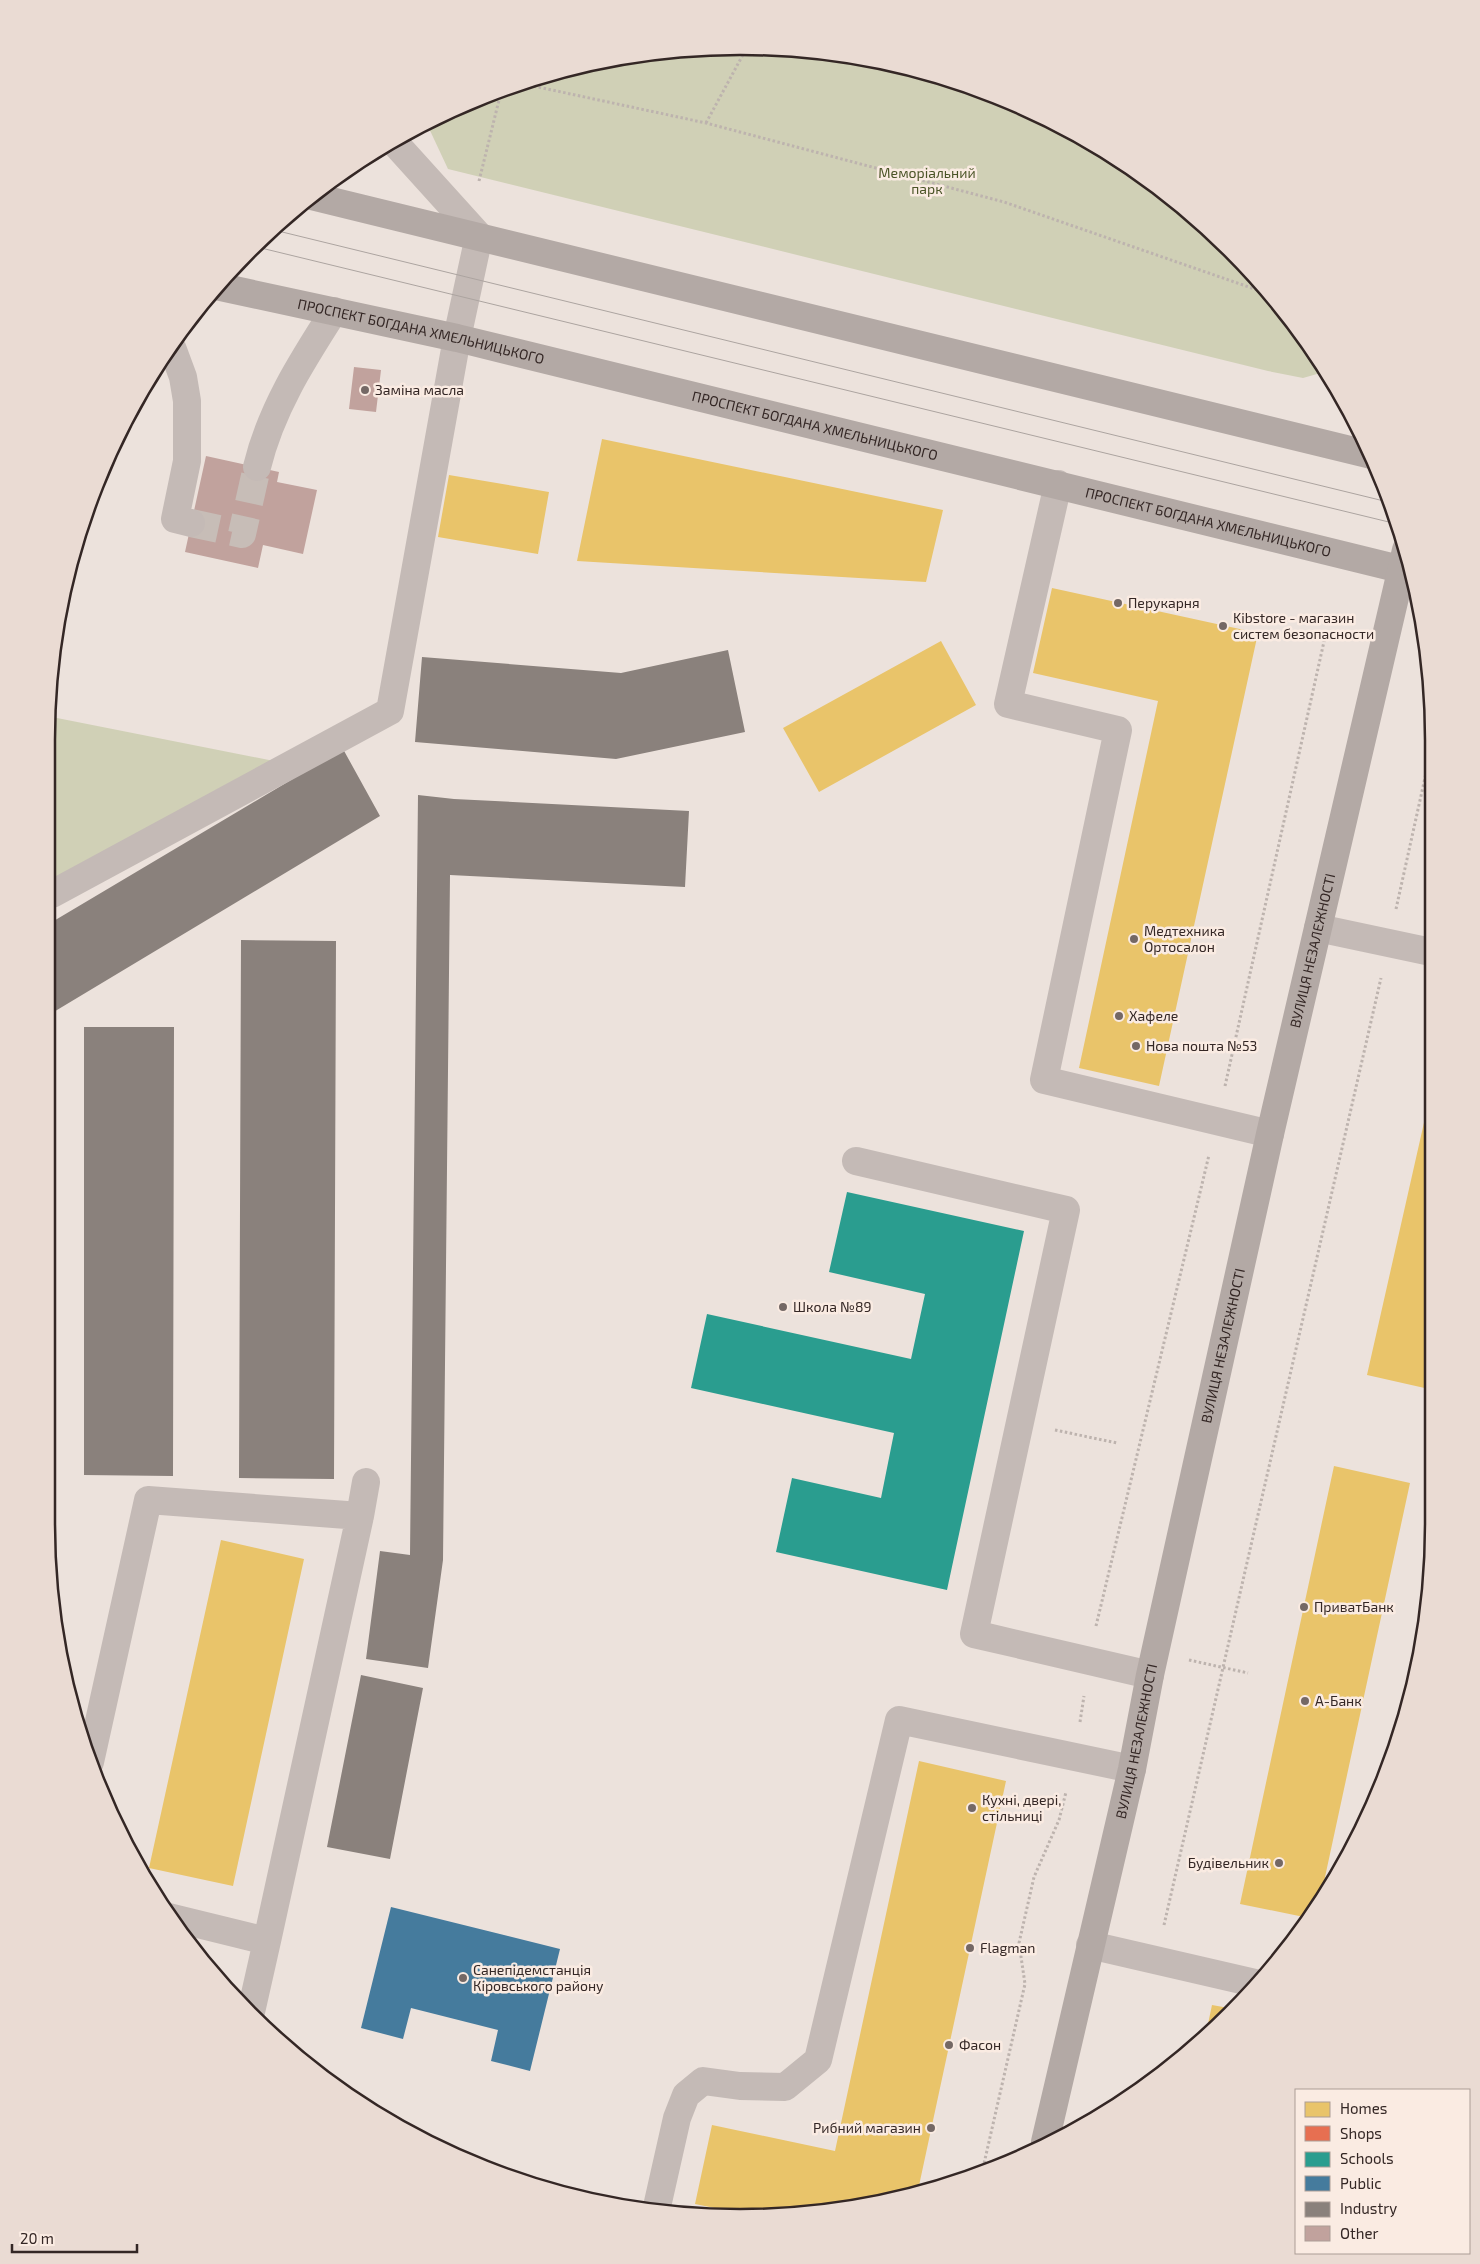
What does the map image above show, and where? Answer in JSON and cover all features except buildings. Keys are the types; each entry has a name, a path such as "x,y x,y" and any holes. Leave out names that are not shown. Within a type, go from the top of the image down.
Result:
{"main road":[{"path":"321,198 1361,453"},
{"name":"ПРОСПЕКТ БОГДАНА ХМЕЛЬНИЦЬКОГО","path":"225,288 456,338 1058,484 1402,563"},
{"name":"ВУЛИЦЯ НЕЗАЛЕЖНОСТІ","path":"1046,2136 1132,1769 1150,1675 1270,1134 1405,574"}],"lane":[{"path":"55,892 390,711 456,338 479,236 398,147"},
{"path":"257,467 263,444 280,400 334,311"},
{"path":"174,353 183,377 187,401 187,460 175,519 191,523"},
{"path":"1058,484 1008,704 1118,730 1044,1080 1270,1134"},
{"path":"1318,928 1425,951"},
{"path":"856,1161 1066,1210 974,1634 1150,1675"},
{"path":"253,2005 366,1482"},
{"path":"93,1749 148,1500 360,1516"},
{"path":"658,2204 677,2118 686,2095 704,2081 740,2086 785,2087 818,2060 899,1720 1015,1746 1074,1756 1132,1769"},
{"path":"181,1920 267,1940"},
{"path":"1090,1945 1249,1982"}],"path":[{"path":"706,123 743,55"},
{"path":"535,86 706,123 1004,202 1256,290"},
{"path":"478,184 499,99"},
{"path":"984,2164 1025,1984 1019,1943 1034,1877 1060,1820 1074,1756 1095,1628 1217,1121 1325,637"},
{"path":"1156,1960 1425,778"}],"green space":[{"name":"Меморіальний парк","path":"695,56 785,56 874,68 917,78 960,91 1002,107 1043,126 1121,170 1192,225 1224,256 1255,288 1310,359 1319,374 1303,378 1268,371 448,169 430,130 478,107 520,91 606,68"},
{"path":"55,718 274,761 55,897"}],"tunnel":[{"path":"191,523 242,534 257,467"}],"tram line":[{"path":"281,232 1382,500"},
{"path":"264,249 1390,522"}],"place":[{"name":"Заміна масла","path":"365,390"},
{"name":"Перукарня","path":"1118,603"},
{"name":"Kibstore - магазин систем безопасности","path":"1223,626"},
{"name":"Медтехника Ортосалон","path":"1134,939"},
{"name":"Хафеле","path":"1119,1016"},
{"name":"Нова пошта №53","path":"1136,1046"},
{"name":"Школа №89","path":"783,1307"},
{"name":"ПриватБанк","path":"1304,1607"},
{"name":"А-Банк","path":"1305,1701"},
{"name":"Кухні, двері, стільниці","path":"972,1808"},
{"name":"Будівельник","path":"1279,1863"},
{"name":"Flagman","path":"970,1948"},
{"name":"Санепідемстанція Кіровського району","path":"463,1978"},
{"name":"Фасон","path":"949,2045"},
{"name":"Рибний магазин","path":"931,2128"}]}
